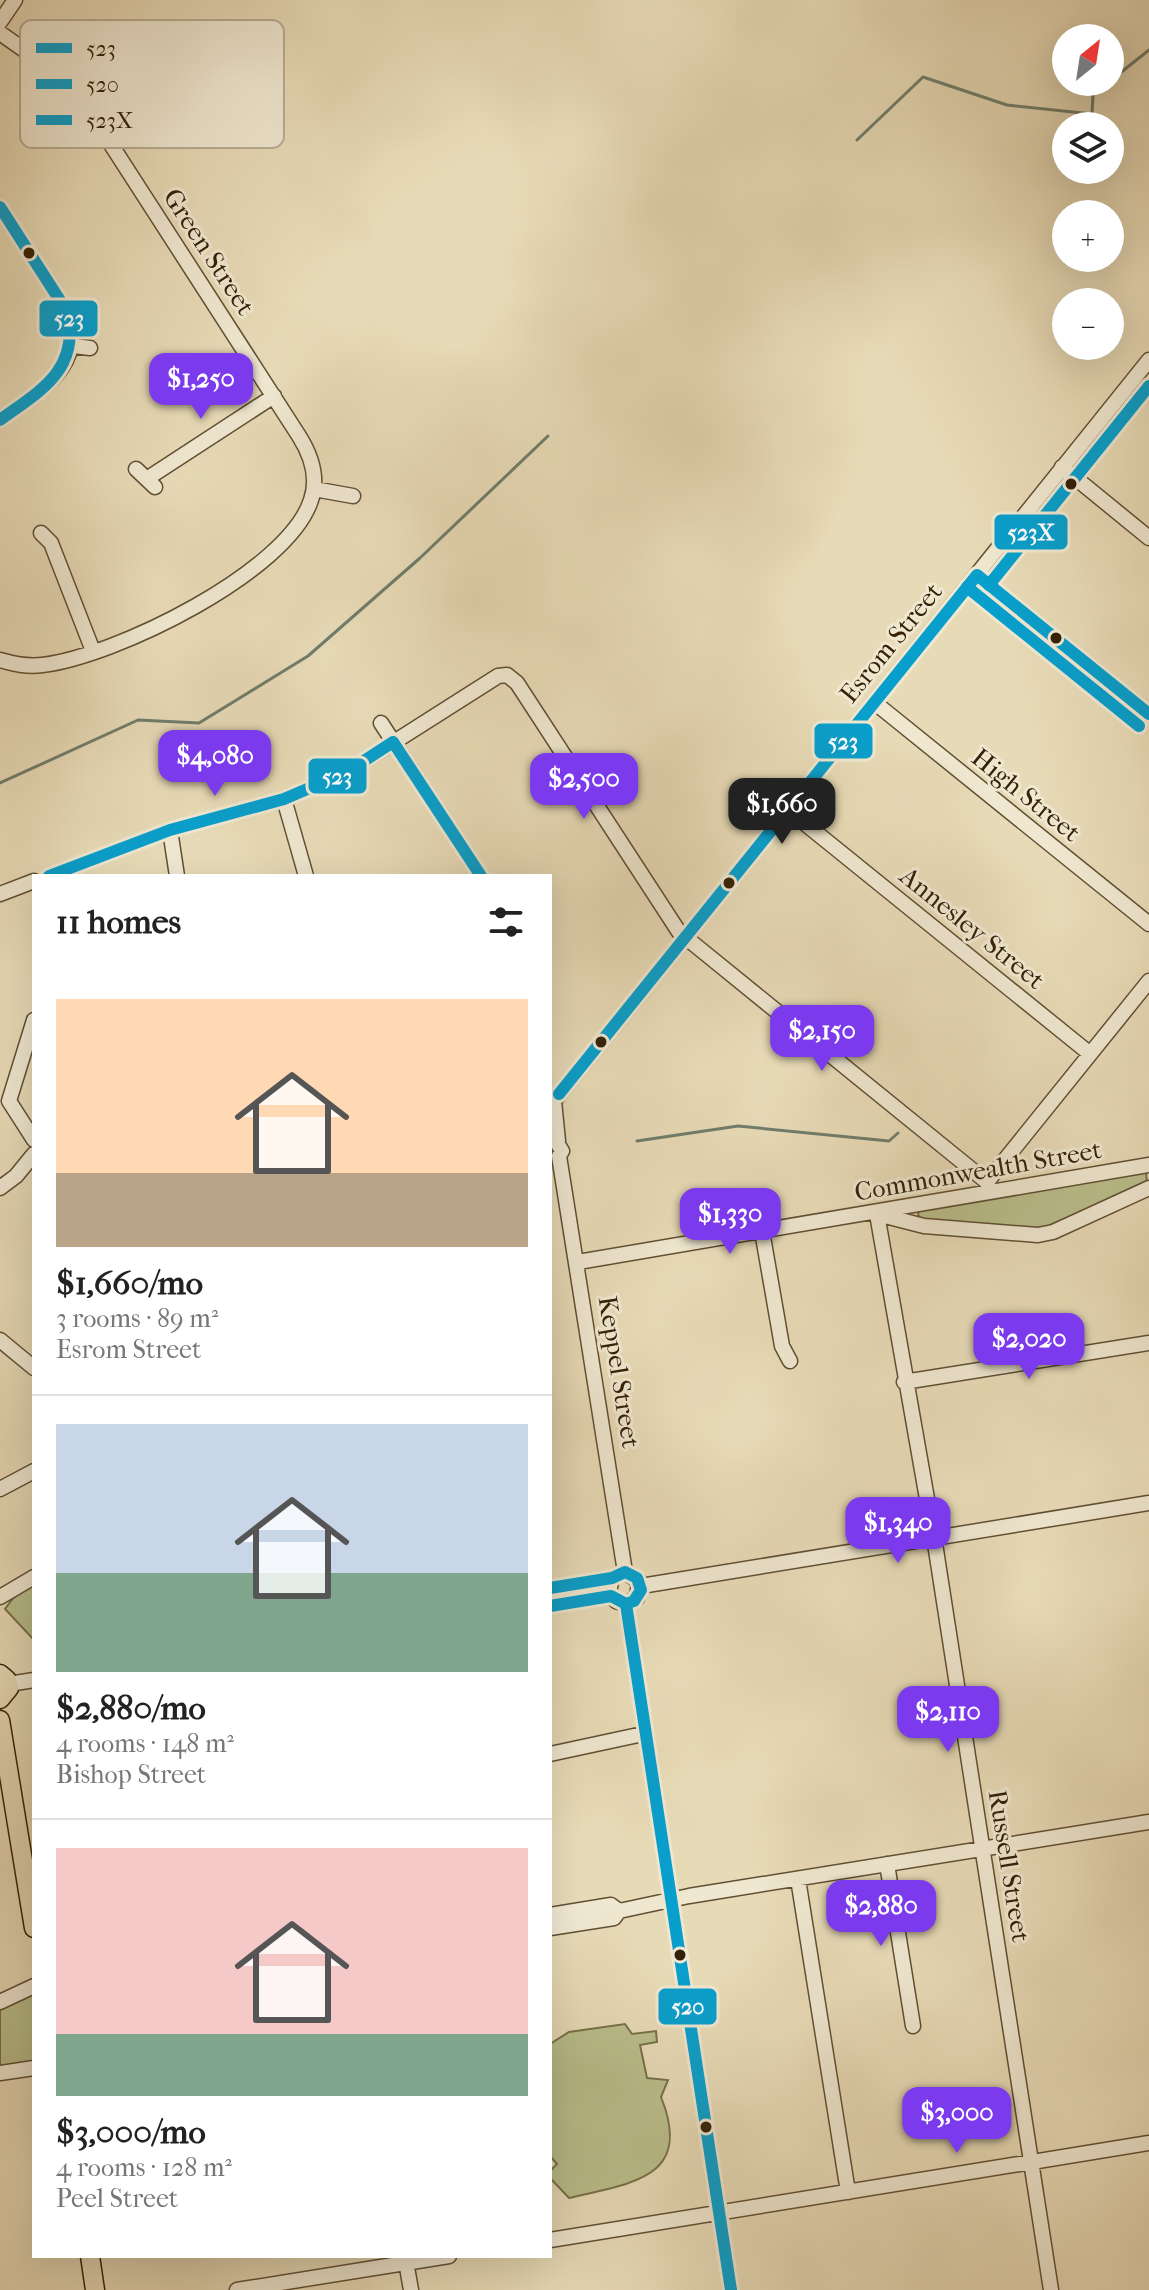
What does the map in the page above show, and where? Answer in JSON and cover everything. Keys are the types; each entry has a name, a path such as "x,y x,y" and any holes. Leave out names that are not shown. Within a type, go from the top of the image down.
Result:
{"main road":[{"path":"0,1720 32,1916"},
{"path":"90,2258 95,2290"}],"street":[{"path":"0,22 15,0"},
{"name":"Green Street","path":"0,33 20,47"},
{"name":"Green Street","path":"113,148 309,454 314,489"},
{"path":"0,207 68,313 74,346 61,371 0,420"},
{"path":"74,346 90,348"},
{"name":"Esrom Street","path":"553,1096 1149,360"},
{"path":"136,469 152,482 274,396"},
{"path":"1062,467 1149,538"},
{"path":"0,660 39,666 93,651 174,618 227,587 290,535 307,511 314,489 353,496"},
{"path":"41,533 51,543 93,651"},
{"path":"977,575 1149,714"},
{"path":"54,874 170,830 284,799 347,772 498,676 507,675 517,683 684,937 988,1186 1089,1053 1148,985"},
{"name":"High Street","path":"874,702 1149,924"},
{"path":"381,723 480,874"},
{"path":"284,799 305,874"},
{"name":"Annesley Street","path":"787,809 1089,1053"},
{"path":"170,830 177,874"},
{"path":"0,894 32,882"},
{"path":"1130,1005 1149,1002"},
{"path":"32,1025 4,1100 32,1137"},
{"name":"Keppel Street","path":"553,1096 554,1148 564,1179 578,1262 618,1575"},
{"path":"0,1188 16,1176 32,1156"},
{"name":"Commonwealth Street","path":"578,1262 877,1214 988,1186 1149,1165"},
{"path":"877,1214 924,1226 1038,1235 1053,1232 1149,1188"},
{"name":"Russell Street","path":"877,1214 934,1540 1051,2290"},
{"path":"762,1231 782,1346 790,1361"},
{"path":"0,1340 28,1354"},
{"path":"904,1382 1149,1343"},
{"path":"0,1489 32,1472"},
{"path":"641,1586 1149,1503"},
{"path":"611,1596 609,1587 618,1575"},
{"path":"552,1588 618,1575 637,1578 641,1586 637,1598 626,1604"},
{"path":"1,1590 32,1578"},
{"path":"552,1606 611,1596 626,1604"},
{"path":"626,1604 643,1734 731,2290"},
{"path":"3,1686 32,1680"},
{"path":"552,1754 643,1734"},
{"path":"552,1928 614,1918 619,1911 671,1901 1149,1822"},
{"path":"887,1864 913,2026"},
{"path":"798,1879 848,2192"},
{"path":"552,1915 611,1905 619,1911"},
{"path":"0,2002 32,1987"},
{"path":"0,2073 32,2068"},
{"path":"552,2240 1149,2143"},
{"path":"237,2290 428,2258"},
{"path":"406,2260 411,2290"}],"green space":[{"path":"1146,1172 1147,1183 1039,1230 924,1221 918,1215 919,1210"},
{"path":"32,1584 32,1638 5,1609 14,1597"},
{"path":"32,1989 32,2068 0,2073 0,2004"},
{"path":"625,2024 632,2034 656,2031 657,2042 640,2045 647,2078 668,2080 661,2097 669,2124 669,2145 663,2161 651,2173 634,2181 569,2198 552,2180 552,2169 557,2164 552,2158 552,2043 569,2032"}],"waterway":[{"path":"1124,70 1149,50"},
{"path":"857,140 923,77 1007,105 1092,114 1093,96"},
{"path":"0,783 138,720 199,723 308,656 420,558 548,436"},
{"path":"637,1141 738,1126 889,1141 898,1133"}],"transit line":[{"name":"523","path":"0,207 68,313 70,333 68,350 54,377 0,420"},
{"name":"523X","path":"989,585 1149,386"},
{"name":"523","path":"977,575 1149,714"},
{"name":"523","path":"559,1094 977,575"},
{"name":"523X","path":"967,587 1139,726"},
{"name":"523","path":"393,742 480,874"},
{"name":"523","path":"54,874 170,830 284,799 347,772 393,742"},
{"name":"520","path":"552,1588 612,1578 625,1572 637,1578 641,1590 634,1601 626,1604 611,1596 552,1606"},
{"name":"520","path":"626,1604 731,2290"}]}
